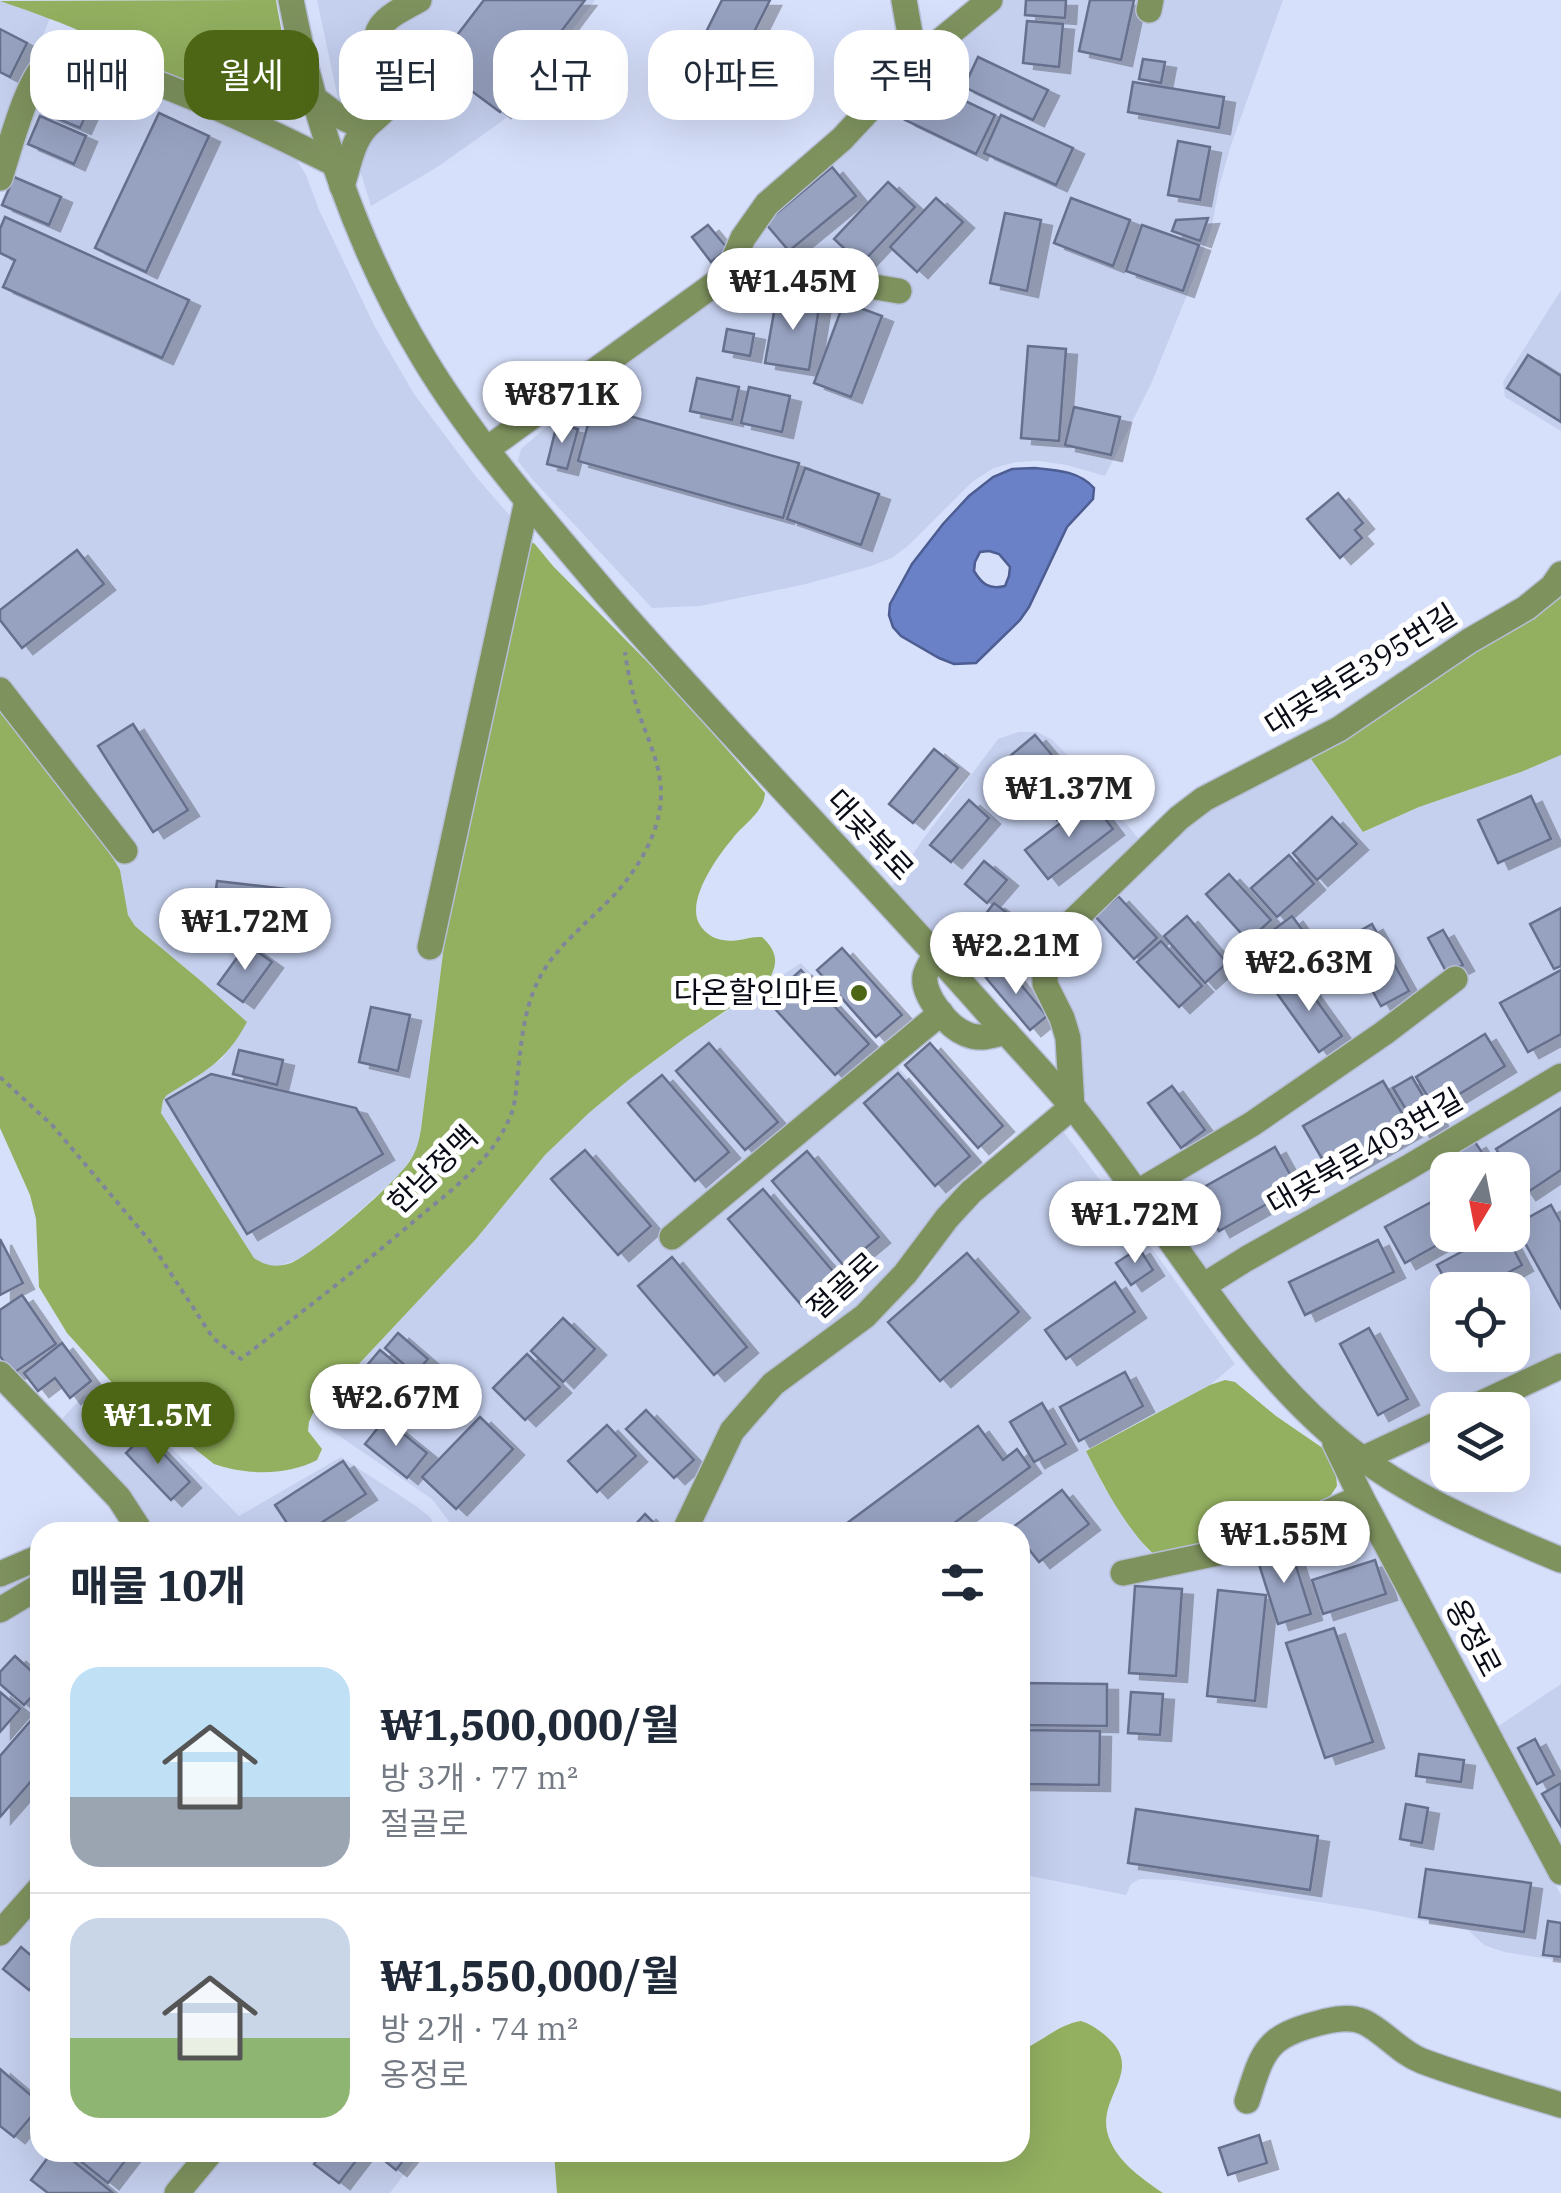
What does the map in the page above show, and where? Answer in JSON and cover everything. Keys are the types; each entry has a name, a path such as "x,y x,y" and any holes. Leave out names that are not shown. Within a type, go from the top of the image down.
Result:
{"street":[{"name":"대곶북로","path":"291,0 298,30"},
{"path":"0,178 34,79 47,64 64,60 96,65 171,88 252,122 339,175 364,128 378,118 390,97 390,85 376,54 376,32 382,22 418,0"},
{"path":"904,0 909,30"},
{"path":"954,30 990,0"},
{"path":"319,103 364,128"},
{"name":"대곶북로","path":"319,114 379,273 422,357 527,502 627,618 1072,1107 1242,1339 1287,1393 1362,1460 1419,1494 1561,1560"},
{"path":"728,275 743,238 766,204 860,120"},
{"path":"488,449 728,275 762,270 898,291"},
{"path":"430,947 527,502"},
{"name":"대곶북로395번길","path":"1072,1107 1068,1038 1045,984 1044,964 1049,947 1070,924 1179,818 1204,799 1339,729 1469,641 1526,608 1552,587 1561,574"},
{"path":"0,690 125,850"},
{"path":"936,954 925,986 941,1013 966,1034 990,1037 1006,1032"},
{"path":"1136,1193 1252,1124 1455,979"},
{"path":"672,1237 941,1013"},
{"name":"대곶북로403번길","path":"1203,1286 1561,1076"},
{"name":"절골로","path":"689,1522 732,1431 774,1384 865,1316 906,1274 971,1192 1072,1107"},
{"path":"1505,1392 1561,1366"},
{"path":"0,1374 118,1498 134,1522"},
{"path":"1362,1460 1430,1428"},
{"name":"옹정로","path":"1330,1434 1561,1872"},
{"path":"1123,1573 1256,1545 1361,1496"},
{"path":"0,1574 30,1561"},
{"path":"0,1610 30,1592"},
{"path":"0,1932 30,1899"},
{"path":"1247,2101 1263,2056 1279,2037 1344,2018 1369,2024 1396,2047 1426,2062 1561,2105"},
{"path":"177,2193 202,2162"}],"path":[{"name":"한남정맥","path":"0,1077 53,1126 149,1240 212,1338 241,1358 364,1264 453,1189 485,1157 511,1116 524,1020 540,976 634,871 656,826 661,790 628,671 627,618"}],"shaded area":[{"path":"317,0 595,0 572,30 493,30 493,120 504,120 436,168 371,206 344,120 473,120 473,30 339,30 339,102"},
{"path":"1001,0 1283,0 1231,145 1211,230 1195,275 1151,384 1105,476 1039,461 994,468 972,482 892,558 806,584 700,606 652,608 532,479 518,461 521,449 614,369 720,291 762,222 869,120 969,120 967,30"},
{"path":"0,1 50,18 45,30 30,30 30,66 0,149"},
{"path":"164,97 184,106 184,120 216,120 293,154 375,327 414,394 477,478 534,543 512,614 445,937 417,1149 402,1172 352,1218 304,1257 277,1267 264,1265 243,1244 161,1114 163,1099 222,1059 246,1022 135,926 128,915 119,870 91,828 65,756 0,676 0,205 32,120 164,120"},
{"path":"1561,290 1561,431 1505,397 1503,382"},
{"path":"1019,732 1037,732 1051,739 1080,767 1142,843 1036,979 997,956 973,978 891,888 998,739"},
{"path":"1561,755 1561,1355 1530,1369 1530,1272 1430,1272 1430,1372 1523,1372 1479,1392 1430,1392 1430,1414 1363,1444 1325,1412 1254,1334 1088,1106 1056,986 1054,962 1060,950 1173,835 1234,795 1311,759 1364,832 1419,807"},
{"path":"801,963 984,1165 941,1206 896,1268 867,1299 732,1413 705,1454 675,1522 449,1522 432,1499 323,1425 313,1413 476,1239 545,1155 590,1112 685,1038"},
{"path":"1063,1131 1235,1364 1210,1385 1086,1450 1104,1487 1147,1549 1158,1558 1347,1515 1358,1520 1561,1895 1561,1961 1504,1952 1484,1945 1468,1930 1370,1910 1177,1880 1140,1879 1131,1884 1126,1895 1030,1876 1030,1522 699,1522 737,1444 777,1394 890,1309 929,1267 972,1205"},
{"path":"97,1390 121,1397 239,1516 341,1457 416,1506 433,1522 150,1522 61,1420 82,1397"},
{"path":"30,1571 30,2162 413,2162 390,2193 0,2193 0,1583"},
{"path":"1561,1684 1561,1846 1494,1729"}],"green space":[{"path":"276,0 281,30 184,30 184,81 164,73 164,30 77,30 0,1"},
{"path":"534,543 674,689 765,793 757,812 711,869 696,908 703,929 714,938 733,941 762,937 774,953 774,970 767,983 631,1078 545,1155 476,1239 313,1413 308,1431 322,1449 317,1460 293,1469 266,1472 214,1464 115,1386 67,1333 39,1287 36,1219 30,1195 0,1128 0,710 79,808 114,860 120,870 128,915 135,926 247,1022 222,1057 167,1095 161,1113 254,1258 271,1265 291,1263 318,1246 374,1199 403,1169 416,1148 445,937 527,545"},
{"path":"1561,590 1561,755 1419,807 1363,832 1311,759"},
{"path":"1225,1380 1235,1382 1327,1451 1337,1486 1318,1505 1251,1538 1158,1558 1127,1522 1086,1451"},
{"path":"1081,2021 1094,2027 1120,2054 1121,2075 1106,2119 1110,2141 1129,2167 1163,2193 557,2193 555,2162 1030,2162 1030,2045"}],"water":[{"path":"1035,468 1074,475 1094,488 1093,499 1067,527 1020,620 976,663 954,664 901,636 893,627 890,604 912,564 943,524 969,496 993,477 1012,469","holes":["980,552 999,554 1010,567 1009,576 1005,586 990,586 974,571 975,562"]}],"building":[{"path":"484,0 585,0 562,30 493,30 493,107 473,92 473,30 461,30"},
{"path":"722,0 770,0 755,30 707,30"},
{"path":"1026,0 1066,0 1065,18 1025,15"},
{"path":"1090,0 1134,0 1121,60 1079,51"},
{"path":"1027,21 1063,24 1059,67 1023,63"},
{"path":"0,29 27,43 10,77 0,72"},
{"path":"978,57 1048,90 1033,120 969,89 969,76"},
{"path":"1143,59 1165,62 1161,83 1139,79"},
{"path":"1133,82 1224,97 1219,128 1128,112"},
{"path":"969,103 995,115 976,154 905,120 969,120"},
{"path":"164,115 209,136 146,272 95,248 156,120 164,120"},
{"path":"1001,115 1073,148 1056,185 984,153"},
{"path":"38,120 49,120 86,136 74,164 28,144"},
{"path":"61,120 84,120 80,128"},
{"path":"1178,141 1210,147 1200,200 1168,195"},
{"path":"832,167 856,196 789,251 765,223"},
{"path":"14,177 61,197 49,225 2,205"},
{"path":"888,182 915,207 861,264 834,239"},
{"path":"936,198 963,222 917,272 890,247"},
{"path":"1071,198 1130,220 1113,266 1054,243"},
{"path":"1005,213 1041,220 1027,291 990,283"},
{"path":"5,217 189,300 162,358 3,287 15,260 0,253 0,229"},
{"path":"1208,218 1200,241 1172,231 1176,220"},
{"path":"708,225 728,249 711,262 692,237"},
{"path":"1142,225 1199,245 1183,291 1126,271"},
{"path":"777,295 820,302 809,370 765,363"},
{"path":"844,302 882,316 851,397 814,383"},
{"path":"727,329 754,334 750,356 723,351"},
{"path":"1028,346 1066,349 1059,441 1021,438"},
{"path":"1528,355 1561,376 1561,422 1507,388"},
{"path":"697,378 739,387 732,420 690,411"},
{"path":"749,387 790,396 782,432 741,423"},
{"path":"593,406 799,463 783,518 578,461"},
{"path":"1074,407 1120,417 1111,455 1065,445"},
{"path":"557,424 578,429 567,469 547,464"},
{"path":"805,468 879,494 861,545 787,519"},
{"path":"1338,493 1363,523 1355,530 1362,538 1340,558 1307,519"},
{"path":"77,550 104,584 22,648 0,620 0,610"},
{"path":"133,724 188,810 153,832 98,746"},
{"path":"1035,735 1052,755 1019,784 1007,771 1015,764 1009,757"},
{"path":"934,749 958,768 913,823 889,804"},
{"path":"1053,760 1084,796 1057,820 1025,784"},
{"path":"1531,796 1551,839 1498,863 1478,820"},
{"path":"969,800 989,818 951,862 930,845"},
{"path":"1091,800 1113,829 1048,879 1025,850"},
{"path":"1332,817 1357,844 1317,880 1293,853"},
{"path":"1289,855 1314,884 1277,917 1251,888"},
{"path":"984,861 1007,880 987,903 965,884"},
{"path":"1229,874 1271,920 1248,941 1206,894"},
{"path":"217,881 287,889 284,925 213,917"},
{"path":"1118,896 1157,938 1134,959 1095,916"},
{"path":"994,903 1035,934 1023,950 982,919"},
{"path":"1561,908 1561,966 1554,969 1530,924"},
{"path":"1187,916 1227,963 1205,983 1164,936"},
{"path":"1292,916 1309,939 1276,963 1260,940"},
{"path":"1372,924 1409,991 1381,1006 1344,940"},
{"path":"1443,930 1463,965 1447,973 1428,938"},
{"path":"1161,941 1202,986 1179,1007 1137,962"},
{"path":"247,944 272,962 243,1002 218,984"},
{"name":"다온할인마트","path":"842,948 902,1015 876,1037 817,970"},
{"path":"1003,963 1047,1016 1030,1030 986,978"},
{"path":"801,970 869,1044 835,1075 767,1000"},
{"path":"1561,970 1561,1034 1528,1052 1500,1003"},
{"path":"1299,976 1342,1036 1319,1052 1276,992"},
{"path":"371,1007 410,1015 398,1071 359,1062"},
{"path":"1485,1034 1505,1066 1435,1109 1416,1077"},
{"path":"709,1043 778,1122 745,1150 676,1071"},
{"path":"930,1043 1003,1126 978,1148 905,1065"},
{"path":"239,1050 283,1060 277,1085 233,1074"},
{"path":"898,1073 970,1156 935,1186 864,1103"},
{"path":"211,1074 356,1108 383,1154 247,1234 166,1100"},
{"path":"662,1075 729,1152 695,1181 628,1103"},
{"path":"1412,1077 1437,1120 1419,1131 1393,1088"},
{"path":"1383,1081 1412,1130 1332,1176 1303,1126"},
{"path":"1172,1086 1205,1130 1181,1148 1148,1103"},
{"path":"1561,1108 1561,1170 1530,1191 1530,1152 1496,1149"},
{"path":"1475,1142 1482,1152 1459,1152"},
{"path":"1275,1147 1297,1187 1219,1231 1197,1191"},
{"path":"585,1150 651,1226 618,1255 551,1179"},
{"path":"807,1151 879,1237 844,1266 772,1181"},
{"path":"763,1189 837,1276 802,1306 728,1219"},
{"path":"1097,1198 1115,1219 1097,1234 1079,1213"},
{"path":"1430,1203 1430,1249 1405,1263 1385,1227"},
{"path":"1551,1205 1561,1223 1561,1308 1530,1252 1530,1217"},
{"path":"0,1239 23,1283 0,1295"},
{"path":"1378,1240 1394,1272 1305,1315 1289,1282"},
{"path":"1139,1248 1153,1270 1131,1285 1116,1263"},
{"path":"1461,1252 1515,1252 1522,1265 1509,1272 1441,1272 1437,1265"},
{"path":"967,1253 1019,1312 940,1381 888,1322"},
{"path":"672,1257 747,1347 714,1375 638,1286"},
{"path":"1115,1282 1135,1312 1066,1359 1045,1330"},
{"path":"22,1295 56,1344 12,1374 0,1356 0,1310"},
{"path":"563,1318 595,1349 563,1382 531,1351"},
{"path":"1369,1328 1408,1399 1378,1415 1340,1344"},
{"path":"398,1333 428,1359 415,1374 385,1348"},
{"path":"62,1343 91,1381 70,1398 55,1378 38,1391 24,1373"},
{"path":"380,1350 412,1377 382,1411 351,1384"},
{"path":"527,1354 560,1387 525,1420 493,1388"},
{"path":"1125,1372 1143,1406 1079,1441 1060,1407"},
{"path":"1042,1403 1066,1444 1034,1462 1010,1422"},
{"path":"646,1410 694,1460 674,1478 626,1429"},
{"path":"480,1417 513,1449 456,1509 422,1477"},
{"path":"385,1419 427,1453 407,1478 365,1444"},
{"path":"607,1425 636,1456 597,1492 568,1461"},
{"path":"978,1426 1003,1460 1017,1449 1030,1467 956,1522 848,1522"},
{"path":"145,1434 190,1482 171,1500 126,1453"},
{"path":"343,1461 366,1494 323,1522 286,1522 275,1505"},
{"path":"1062,1490 1089,1524 1039,1562 1030,1551 1030,1522 1020,1522"},
{"path":"1290,1547 1311,1614 1278,1624 1257,1558"},
{"path":"1375,1560 1386,1594 1323,1614 1312,1580"},
{"path":"1135,1586 1182,1589 1176,1676 1129,1673"},
{"path":"1218,1590 1266,1595 1255,1701 1207,1696"},
{"path":"1334,1628 1373,1742 1325,1758 1286,1643"},
{"path":"15,1656 30,1670 30,1698 24,1705 0,1684 0,1672"},
{"path":"1030,1683 1107,1684 1107,1726 1030,1725"},
{"path":"0,1692 20,1709 0,1732"},
{"path":"1131,1692 1163,1694 1160,1735 1128,1733"},
{"path":"30,1722 30,1782 0,1817 0,1756"},
{"path":"1030,1730 1100,1731 1099,1785 1030,1784"},
{"path":"1535,1739 1554,1775 1537,1784 1518,1748"},
{"path":"1419,1754 1464,1760 1461,1782 1416,1776"},
{"path":"1561,1783 1561,1826 1542,1794"},
{"path":"1406,1804 1428,1808 1422,1843 1400,1839"},
{"path":"1136,1809 1318,1836 1310,1890 1128,1863"},
{"path":"1426,1869 1531,1883 1524,1932 1419,1917"},
{"path":"1548,1921 1561,1923 1561,1957 1543,1955"},
{"path":"21,1947 30,1955 30,1989 29,1990 3,1969"},
{"path":"0,2069 30,2094 30,2118 14,2137 0,2126"},
{"path":"1259,2135 1267,2163 1228,2175 1219,2148"},
{"path":"44,2162 74,2162 113,2193 48,2193 31,2180"},
{"path":"82,2162 124,2162 108,2183"},
{"path":"316,2162 355,2162 339,2183"},
{"path":"386,2162 402,2162 396,2170"}],"place":[{"name":"다온할인마트","path":"859,993"}]}
